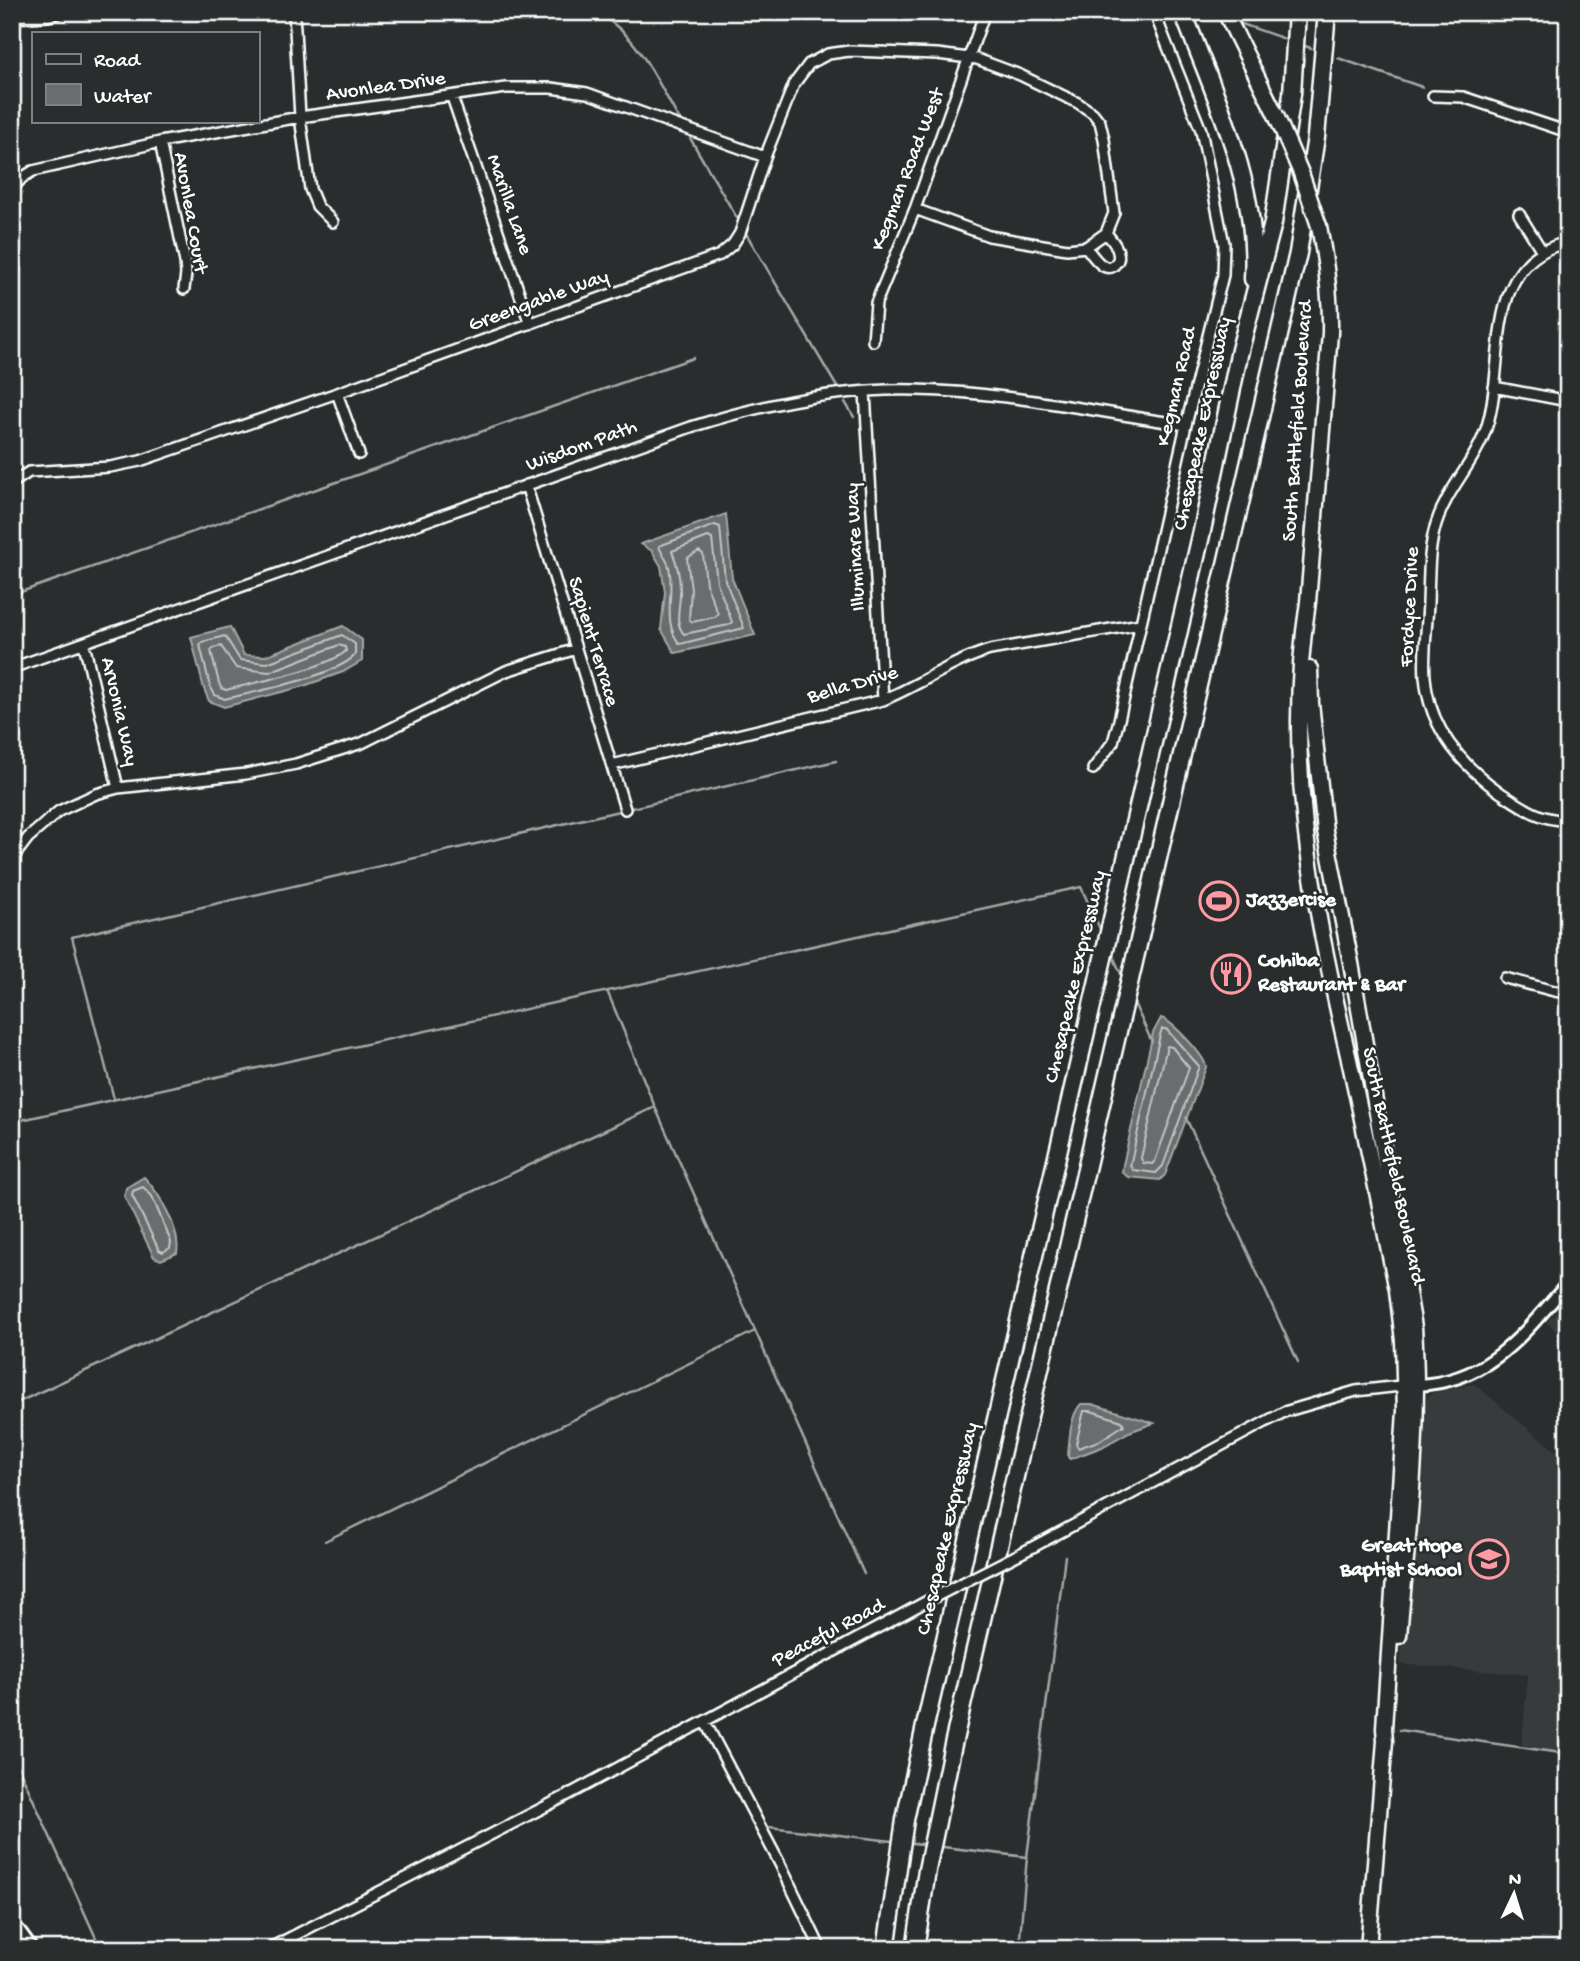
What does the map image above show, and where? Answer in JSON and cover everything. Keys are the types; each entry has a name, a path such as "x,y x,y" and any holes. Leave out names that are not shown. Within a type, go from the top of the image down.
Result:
{"highway":[{"path":"1184,12 1232,140 1246,192 1254,265 1240,350"},
{"name":"Chesapeake Expressway","path":"886,1949 905,1820 925,1726 1199,543 1240,350 1273,223 1292,94 1297,12"},
{"path":"915,1949 927,1870 952,1749 1298,253 1317,126 1327,12"}],"main road":[{"name":"South Battlefield Boulevard","path":"1226,12 1301,173 1318,226 1327,267 1331,323 1308,602 1302,638 1298,732 1305,834 1318,921 1397,1290 1411,1385"},
{"name":"South Battlefield Boulevard","path":"1308,602 1311,703 1325,831 1414,1327 1411,1385 1413,1496 1391,1727 1385,1741 1368,1949"}],"street":[{"path":"12,18 48,16 61,12"},
{"path":"294,12 300,117 310,189 317,206 333,222"},
{"name":"Kegman Road West","path":"873,341 876,303 957,97 985,12"},
{"name":"Kegman Road","path":"1093,769 1113,742 1223,275 1224,244 1201,130 1154,12"},
{"name":"Greengable Way","path":"12,483 29,472 110,467 140,461 720,255 740,233 765,157 794,84 803,70 828,54 849,51 968,57 1032,80 1084,106 1097,117 1102,128 1114,206 1106,233"},
{"name":"Avonlea Drive","path":"12,189 33,171 159,142 300,117 506,88 565,89 604,99 765,157"},
{"path":"1433,96 1463,97 1568,132"},
{"name":"Marilla Lane","path":"452,97 530,324"},
{"name":"Avonlea Court","path":"159,142 185,262 184,289"},
{"path":"915,209 989,236 1067,249 1086,247 1106,233 1118,251 1118,262 1109,267 1098,263 1086,247"},
{"path":"1519,214 1542,251"},
{"name":"Fordyce Drive","path":"1568,242 1542,251 1526,264 1507,295 1486,429 1478,448 1442,506 1432,540 1425,662 1427,691 1435,720 1467,767 1527,811 1554,820 1568,820"},
{"path":"1494,387 1568,401"},
{"name":"Wisdom Path","path":"12,668 526,485 735,413 777,403 865,392 956,392 1186,425"},
{"name":"Illuminare Way","path":"865,392 883,700"},
{"path":"337,393 359,454"},
{"name":"Sapient Terrace","path":"526,485 625,808"},
{"name":"Bella Drive","path":"612,765 883,700 910,689 969,656 990,650 1140,624"},
{"name":"Arvonia Way","path":"84,644 118,788"},
{"path":"12,859 28,838 59,811 78,801 118,788 246,774 296,764 362,743 506,671 576,649"},
{"path":"1505,978 1568,992"},
{"path":"1411,1385 1434,1384 1468,1376 1491,1362 1520,1338 1568,1283"},
{"name":"Peaceful Road","path":"268,1949 552,1804 1284,1412 1356,1391 1411,1385"},
{"path":"705,1722 814,1930 821,1949"},
{"path":"12,1920 33,1949"}],"shaded area":[{"path":"1568,1302 1568,1342 1546,1322"},
{"name":"Great Hope Baptist School","path":"1474,1384 1559,1454 1568,1444 1568,1753 1521,1749 1528,1675 1400,1664 1421,1451 1422,1409 1429,1396 1435,1392"}],"water":[{"path":"726,514 732,578 755,635 675,653 661,629 665,592 661,566 652,551 641,544"},
{"path":"343,626 362,640 362,661 343,672 301,687 224,707 209,701 191,637 230,627 244,655 265,656"},
{"path":"1161,1018 1187,1039 1206,1067 1165,1175 1160,1180 1128,1177 1122,1172 1123,1165 1153,1033"},
{"path":"144,1177 163,1202 176,1234 177,1253 161,1260 154,1257 124,1196 126,1188"},
{"path":"1081,1404 1092,1404 1154,1423 1070,1459 1071,1429 1074,1415"}],"waterway":[{"path":"593,12 608,20 633,43 679,119"},
{"path":"1239,23 1285,39"},
{"path":"1305,46 1311,48"},
{"path":"1338,58 1422,87"},
{"path":"1521,121 1568,137"},
{"path":"690,138 737,218"},
{"path":"747,235 837,387"},
{"path":"12,595 693,358"},
{"path":"845,402 854,417"},
{"path":"114,1099 72,937 836,761"},
{"path":"12,1122 1081,887 1100,929"},
{"path":"1113,956 1122,976"},
{"path":"608,993 655,1107 864,1574"},
{"path":"1134,1003 1152,1042"},
{"path":"12,1405 655,1107"},
{"path":"1186,1118 1298,1362"},
{"path":"325,1541 755,1331"},
{"path":"1019,1949 1027,1857 1065,1556"},
{"path":"1399,1730 1568,1754"},
{"path":"12,1753 101,1949"},
{"path":"769,1827 892,1841"},
{"path":"912,1843 922,1844"},
{"path":"943,1847 1027,1857"}],"place":[{"name":"Jazzercise","path":"1219,901"},
{"name":"Cohiba Restaurant & Bar","path":"1231,974"},
{"name":"Great Hope Baptist School","path":"1489,1559"}]}
